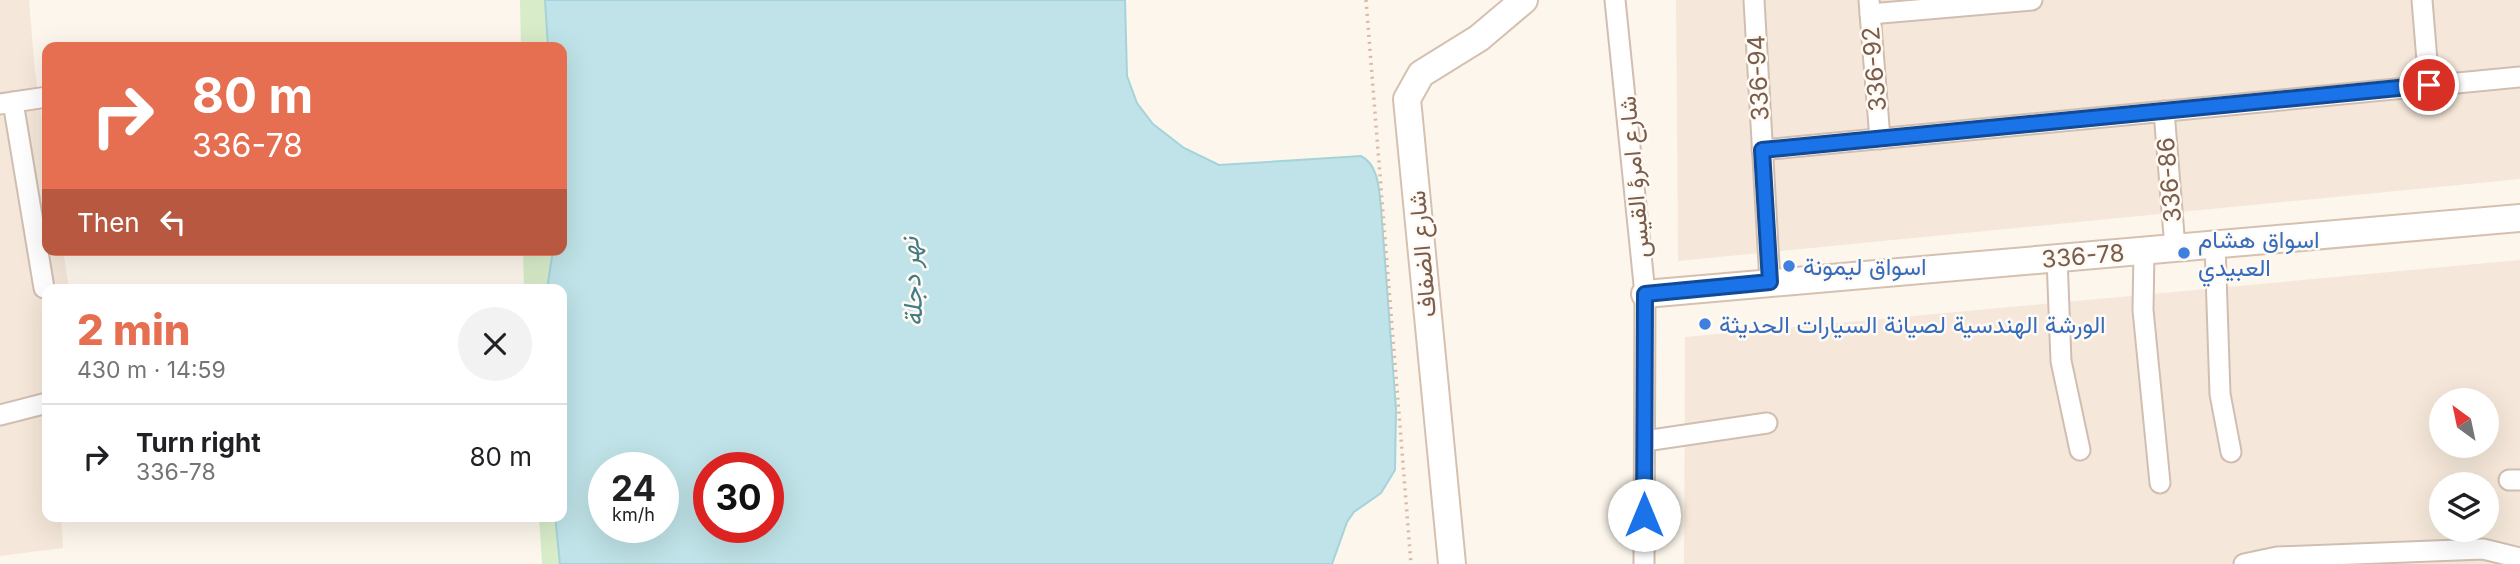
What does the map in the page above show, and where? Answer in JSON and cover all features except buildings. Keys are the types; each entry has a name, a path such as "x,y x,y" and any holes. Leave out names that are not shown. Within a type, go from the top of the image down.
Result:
{"street":[{"name":"شارع الضفاف","path":"1452,564 1407,99 1421,74 1479,38 1524,0"},
{"name":"شارع امرؤ القيس","path":"1615,0 1645,294 1644,564"},
{"name":"336-94","path":"1754,0 1770,282"},
{"path":"1869,7 2032,0"},
{"path":"2422,0 2429,85"},
{"name":"336-92","path":"1869,7 1880,139"},
{"path":"1762,150 2520,76"},
{"path":"42,98 7,103 43,284"},
{"name":"336-86","path":"2164,111 2175,248"},
{"name":"336-78","path":"1645,294 2520,218"},
{"path":"2214,244 2220,394 2231,452"},
{"path":"2144,250 2143,310 2160,483"},
{"path":"2057,258 2061,361 2080,450"},
{"path":"0,415 42,404"},
{"path":"1644,441 1767,423"},
{"path":"2244,564 2277,557 2483,549 2520,558"}],"path":[{"path":"1366,0 1412,564"}],"shaded area":[{"path":"0,0 29,0 42,119 42,256 64,256 68,284 42,284 42,522 61,522 63,548 0,556"},
{"path":"1676,0 2520,0 2520,179 1678,261"},
{"path":"2520,260 2520,564 1684,564 1685,337"}],"green space":[{"path":"520,0 557,0 558,42 521,42"},
{"path":"523,256 560,256 562,284 524,284"},
{"path":"539,522 563,522 571,564 542,564"}],"water":[{"name":"نهر دجلة","path":"545,0 1125,0 1127,76 1137,103 1153,124 1184,148 1219,165 1361,156 1371,165 1379,186 1381,208 1396,409 1395,470 1381,493 1354,512 1347,522 1332,564 560,564 556,522 567,522 567,284 548,284 552,256 567,256 567,42 548,42"}],"place":[{"name":"اسواق هشام العبيدي","path":"2184,253"},
{"name":"اسواق ليمونة","path":"1789,266"},
{"name":"الورشة الهندسية لصيانة السيارات الحديثة","path":"1705,324"}],"route":[{"path":"1644,515 1645,294 1770,282 1762,150 2429,85"}]}
